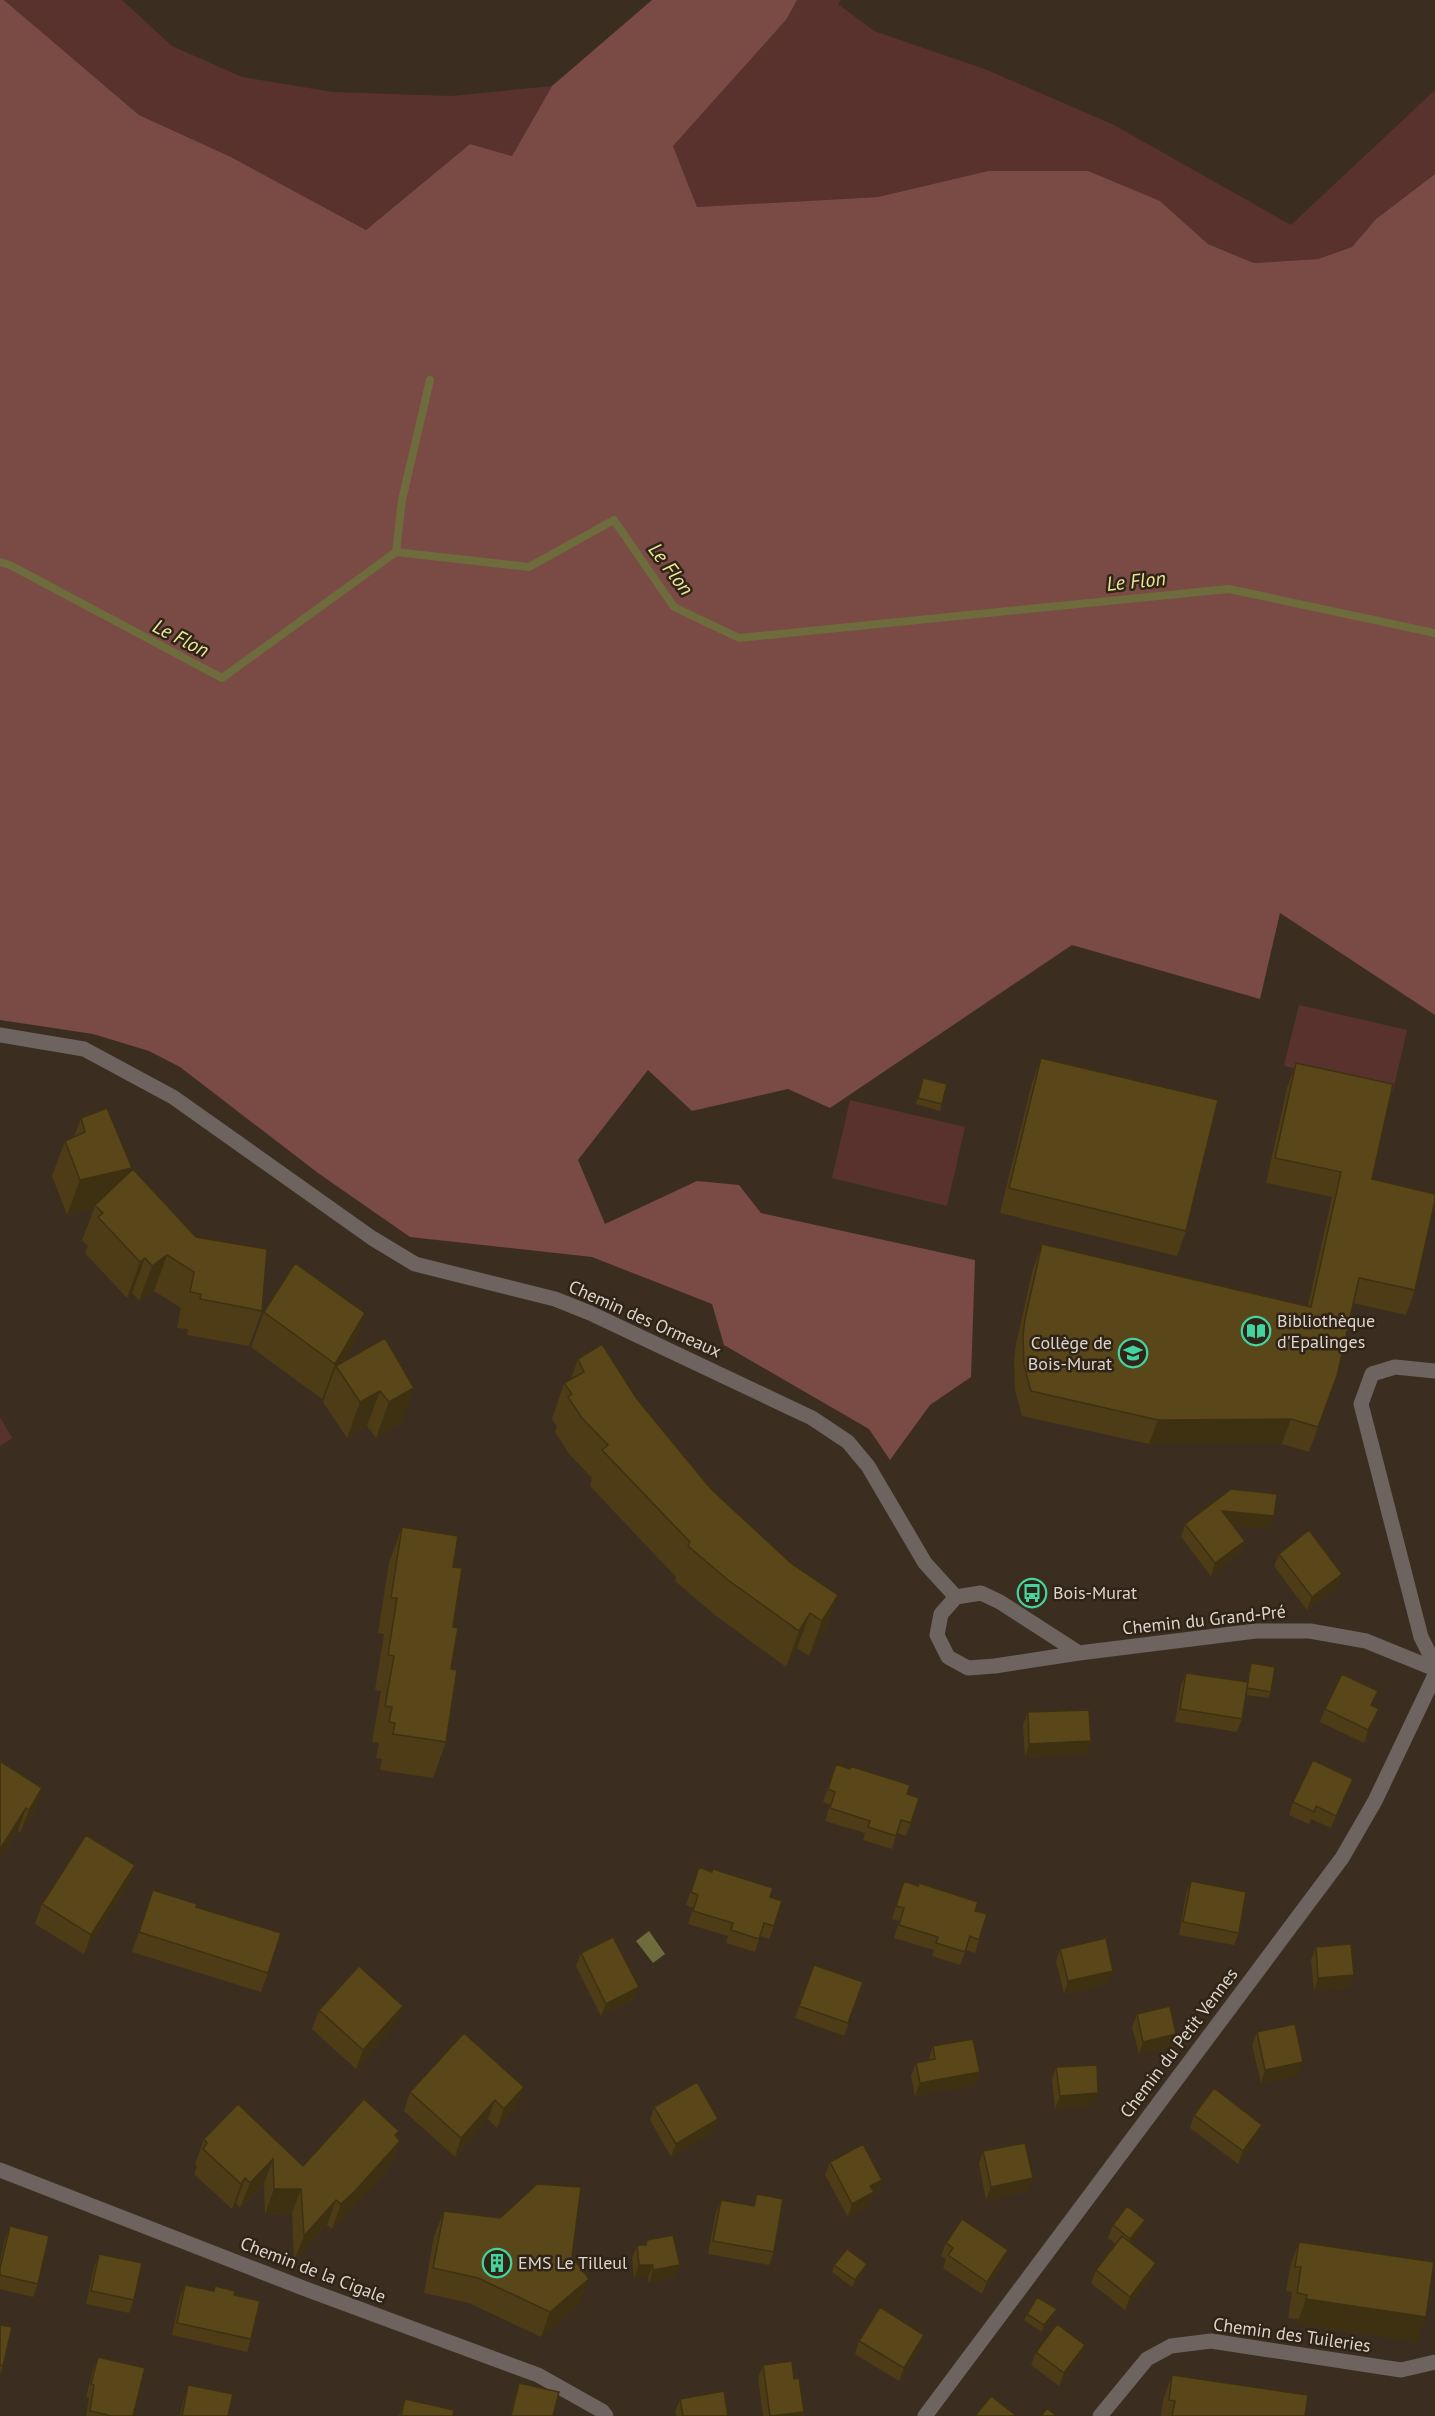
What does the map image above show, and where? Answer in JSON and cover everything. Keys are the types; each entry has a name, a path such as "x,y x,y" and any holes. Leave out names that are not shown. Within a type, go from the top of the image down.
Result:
{"street":[{"name":"Chemin des Ormeaux","path":"0,1035 84,1049 173,1097 372,1238 415,1264 555,1299 812,1418 848,1442 868,1466 925,1563 956,1597"},
{"path":"1435,1371 1395,1367 1372,1374 1361,1404 1421,1638 1435,1667"},
{"path":"956,1597 981,1593 1000,1602 1079,1653"},
{"name":"Chemin du Grand-Pré","path":"956,1597 941,1614 937,1635 948,1658 968,1668 1256,1631 1310,1631 1366,1641 1435,1667"},
{"name":"Chemin du Petit Vennes","path":"925,2416 1342,1858 1375,1801 1435,1676"},
{"name":"Chemin de la Cigale","path":"0,2170 303,2288 538,2375 566,2389 602,2411 606,2416"},
{"name":"Chemin des Tuileries","path":"1100,2416 1147,2359 1171,2346 1211,2341 1401,2370 1435,2362"}],"shaded area":[{"path":"0,0 4,0 139,115 231,157 366,230 470,144 512,156 552,86 652,0 797,0 786,20 673,146 697,207 878,197 988,171 1088,171 1160,201 1208,244 1254,263 1318,259 1352,247 1376,219 1435,174 1435,1015 1280,913 1260,999 1072,945 830,1108 788,1089 692,1111 648,1070 578,1160 605,1224 697,1181 739,1185 761,1213 975,1260 971,1377 930,1405 890,1460 869,1429 724,1345 712,1304 592,1257 410,1237 318,1173 180,1067 149,1051 93,1034 0,1020"},
{"path":"4,0 122,0 172,46 242,77 333,92 451,96 552,86 512,156 470,144 366,230 231,157 139,115"},
{"path":"797,0 841,0 838,4 874,31 987,70 1114,125 1291,225 1435,90 1435,174 1376,219 1352,247 1318,259 1254,263 1208,244 1160,201 988,171 878,197 697,207 673,146 786,20"},
{"path":"1299,1005 1407,1030 1393,1091 1284,1066"},
{"path":"850,1100 965,1127 947,1206 832,1178"},
{"path":"0,1417 12,1438 0,1446"},
{"path":"649,1931 665,1954 653,1963 636,1941"}],"building":[{"path":"1041,1058 1218,1100 1186,1231 1009,1188"},
{"path":"1296,1063 1393,1084 1372,1179 1435,1194 1415,1290 1359,1278 1337,1376 1318,1427 1291,1419 1158,1420 1031,1391 1024,1365 1023,1335 1042,1244 1311,1307 1341,1172 1275,1158"},
{"path":"923,1078 947,1084 942,1104 918,1098"},
{"path":"107,1108 132,1168 80,1180 65,1141 85,1132 81,1118"},
{"path":"133,1169 196,1237 267,1249 262,1311 200,1299 201,1294 190,1292 194,1272 167,1255 152,1266 145,1258 140,1262 98,1217 103,1213 95,1205"},
{"path":"295,1263 365,1313 335,1364 264,1312"},
{"path":"385,1338 414,1388 389,1402 380,1391 360,1402 336,1366"},
{"path":"602,1344 637,1399 711,1489 792,1564 838,1595 822,1621 810,1613 799,1631 728,1580 688,1546 690,1542 602,1450 608,1445 582,1418 568,1397 572,1394 564,1383 584,1372 578,1359"},
{"path":"1231,1489 1277,1494 1274,1516 1222,1511 1245,1541 1215,1563 1185,1524"},
{"path":"402,1527 458,1536 453,1567 462,1568 453,1627 458,1628 451,1669 457,1670 446,1742 393,1734 395,1723 389,1722 392,1707 385,1706 394,1656 388,1655 397,1598 391,1598"},
{"path":"1309,1530 1342,1574 1312,1597 1279,1554"},
{"path":"1251,1663 1275,1667 1271,1692 1247,1688"},
{"path":"1186,1673 1248,1682 1242,1719 1180,1709"},
{"path":"1342,1674 1378,1691 1371,1705 1379,1709 1368,1730 1325,1709"},
{"path":"1089,1710 1091,1741 1029,1744 1028,1712"},
{"path":"1313,1760 1353,1779 1336,1816 1316,1806 1314,1812 1293,1802"},
{"path":"0,1761 42,1788 29,1810 26,1808 0,1849"},
{"path":"836,1764 850,1769 850,1766 910,1785 907,1794 919,1798 911,1823 901,1820 896,1836 868,1827 870,1821 830,1808 835,1792 828,1789"},
{"path":"86,1835 135,1865 91,1935 42,1904"},
{"path":"699,1867 712,1872 713,1869 773,1888 770,1897 782,1901 774,1926 764,1923 759,1939 731,1930 733,1923 693,1911 698,1895 691,1892"},
{"path":"904,1881 918,1886 919,1883 978,1902 975,1911 987,1914 979,1940 970,1936 965,1952 936,1943 938,1937 899,1925 904,1908 896,1906"},
{"path":"1191,1881 1246,1892 1239,1933 1183,1922"},
{"path":"153,1890 197,1904 196,1907 281,1933 268,1973 139,1932"},
{"path":"613,1937 639,1987 606,2004 581,1953"},
{"path":"1106,1938 1113,1971 1068,1981 1060,1949"},
{"path":"1351,1944 1354,1975 1318,1978 1316,1947"},
{"path":"814,1965 863,1982 848,2023 799,2006"},
{"path":"359,1966 403,2006 363,2050 319,2010"},
{"path":"1170,2006 1176,2034 1143,2042 1137,2014"},
{"path":"1295,2024 1303,2062 1265,2070 1257,2032"},
{"path":"464,2033 524,2087 504,2109 495,2100 461,2138 410,2092"},
{"path":"973,2039 980,2072 920,2083 916,2063 935,2059 933,2046"},
{"path":"1097,2065 1098,2093 1060,2096 1056,2067"},
{"path":"697,2082 718,2119 676,2144 654,2107"},
{"path":"1214,2088 1262,2125 1243,2151 1194,2115"},
{"path":"364,2099 399,2131 395,2135 400,2141 354,2192 341,2204 336,2200 304,2236 301,2189 274,2189 273,2159 250,2183 245,2178 241,2184 203,2149 207,2143 204,2139 238,2104 303,2166"},
{"path":"1025,2143 1033,2178 991,2187 983,2151"},
{"path":"863,2144 882,2180 870,2186 874,2192 852,2204 830,2162"},
{"name":"EMS Le Tilleul","path":"537,2184 581,2187 572,2257 589,2279 550,2312 478,2278 433,2268 444,2211 500,2218"},
{"path":"757,2194 783,2199 774,2252 713,2241 721,2200 754,2206"},
{"path":"1127,2206 1145,2220 1130,2239 1113,2225"},
{"path":"962,2219 1008,2250 987,2282 948,2255 953,2248 946,2243"},
{"path":"10,2226 49,2236 38,2284 0,2275"},
{"path":"673,2235 680,2265 653,2270 653,2265 639,2265 637,2245 646,2245 647,2240"},
{"path":"1122,2236 1156,2263 1130,2297 1096,2270"},
{"path":"1299,2242 1434,2262 1426,2317 1306,2299 1307,2295 1297,2293 1301,2267 1295,2267"},
{"path":"847,2249 867,2264 855,2280 834,2265"},
{"path":"99,2254 142,2263 134,2300 91,2291"},
{"path":"185,2285 214,2291 215,2286 235,2291 234,2295 260,2301 251,2339 177,2323"},
{"path":"1037,2297 1057,2309 1044,2325 1027,2314"},
{"path":"880,2307 924,2335 904,2368 859,2341"},
{"path":"1057,2324 1085,2345 1064,2373 1036,2352"},
{"path":"0,2325 12,2327 3,2366 0,2365"},
{"path":"98,2357 145,2368 133,2416 112,2416 90,2411 94,2385 91,2384"},
{"path":"792,2361 794,2379 799,2378 804,2412 770,2416 763,2365"},
{"path":"1172,2375 1308,2395 1305,2416 1172,2416 1175,2401 1169,2400"},
{"path":"519,2383 559,2392 553,2416 511,2416"},
{"path":"188,2385 233,2394 228,2416 182,2416"},
{"path":"724,2391 728,2416 683,2416 680,2399"},
{"path":"991,2396 1017,2416 975,2416"},
{"path":"405,2399 454,2410 453,2416 401,2416"},
{"path":"1047,2408 1057,2416 1041,2416"}],"waterway":[{"path":"396,552 402,500 430,380"},
{"name":"Le Flon","path":"0,562 10,565 222,678 396,552 529,567 614,520 674,607 739,638 1229,589 1435,633"}],"place":[{"name":"Bibliothèque d'Epalinges","path":"1256,1331"},
{"name":"Collège de Bois-Murat","path":"1133,1353"},
{"name":"Bois-Murat","path":"1032,1593"},
{"name":"EMS Le Tilleul","path":"497,2263"}]}
